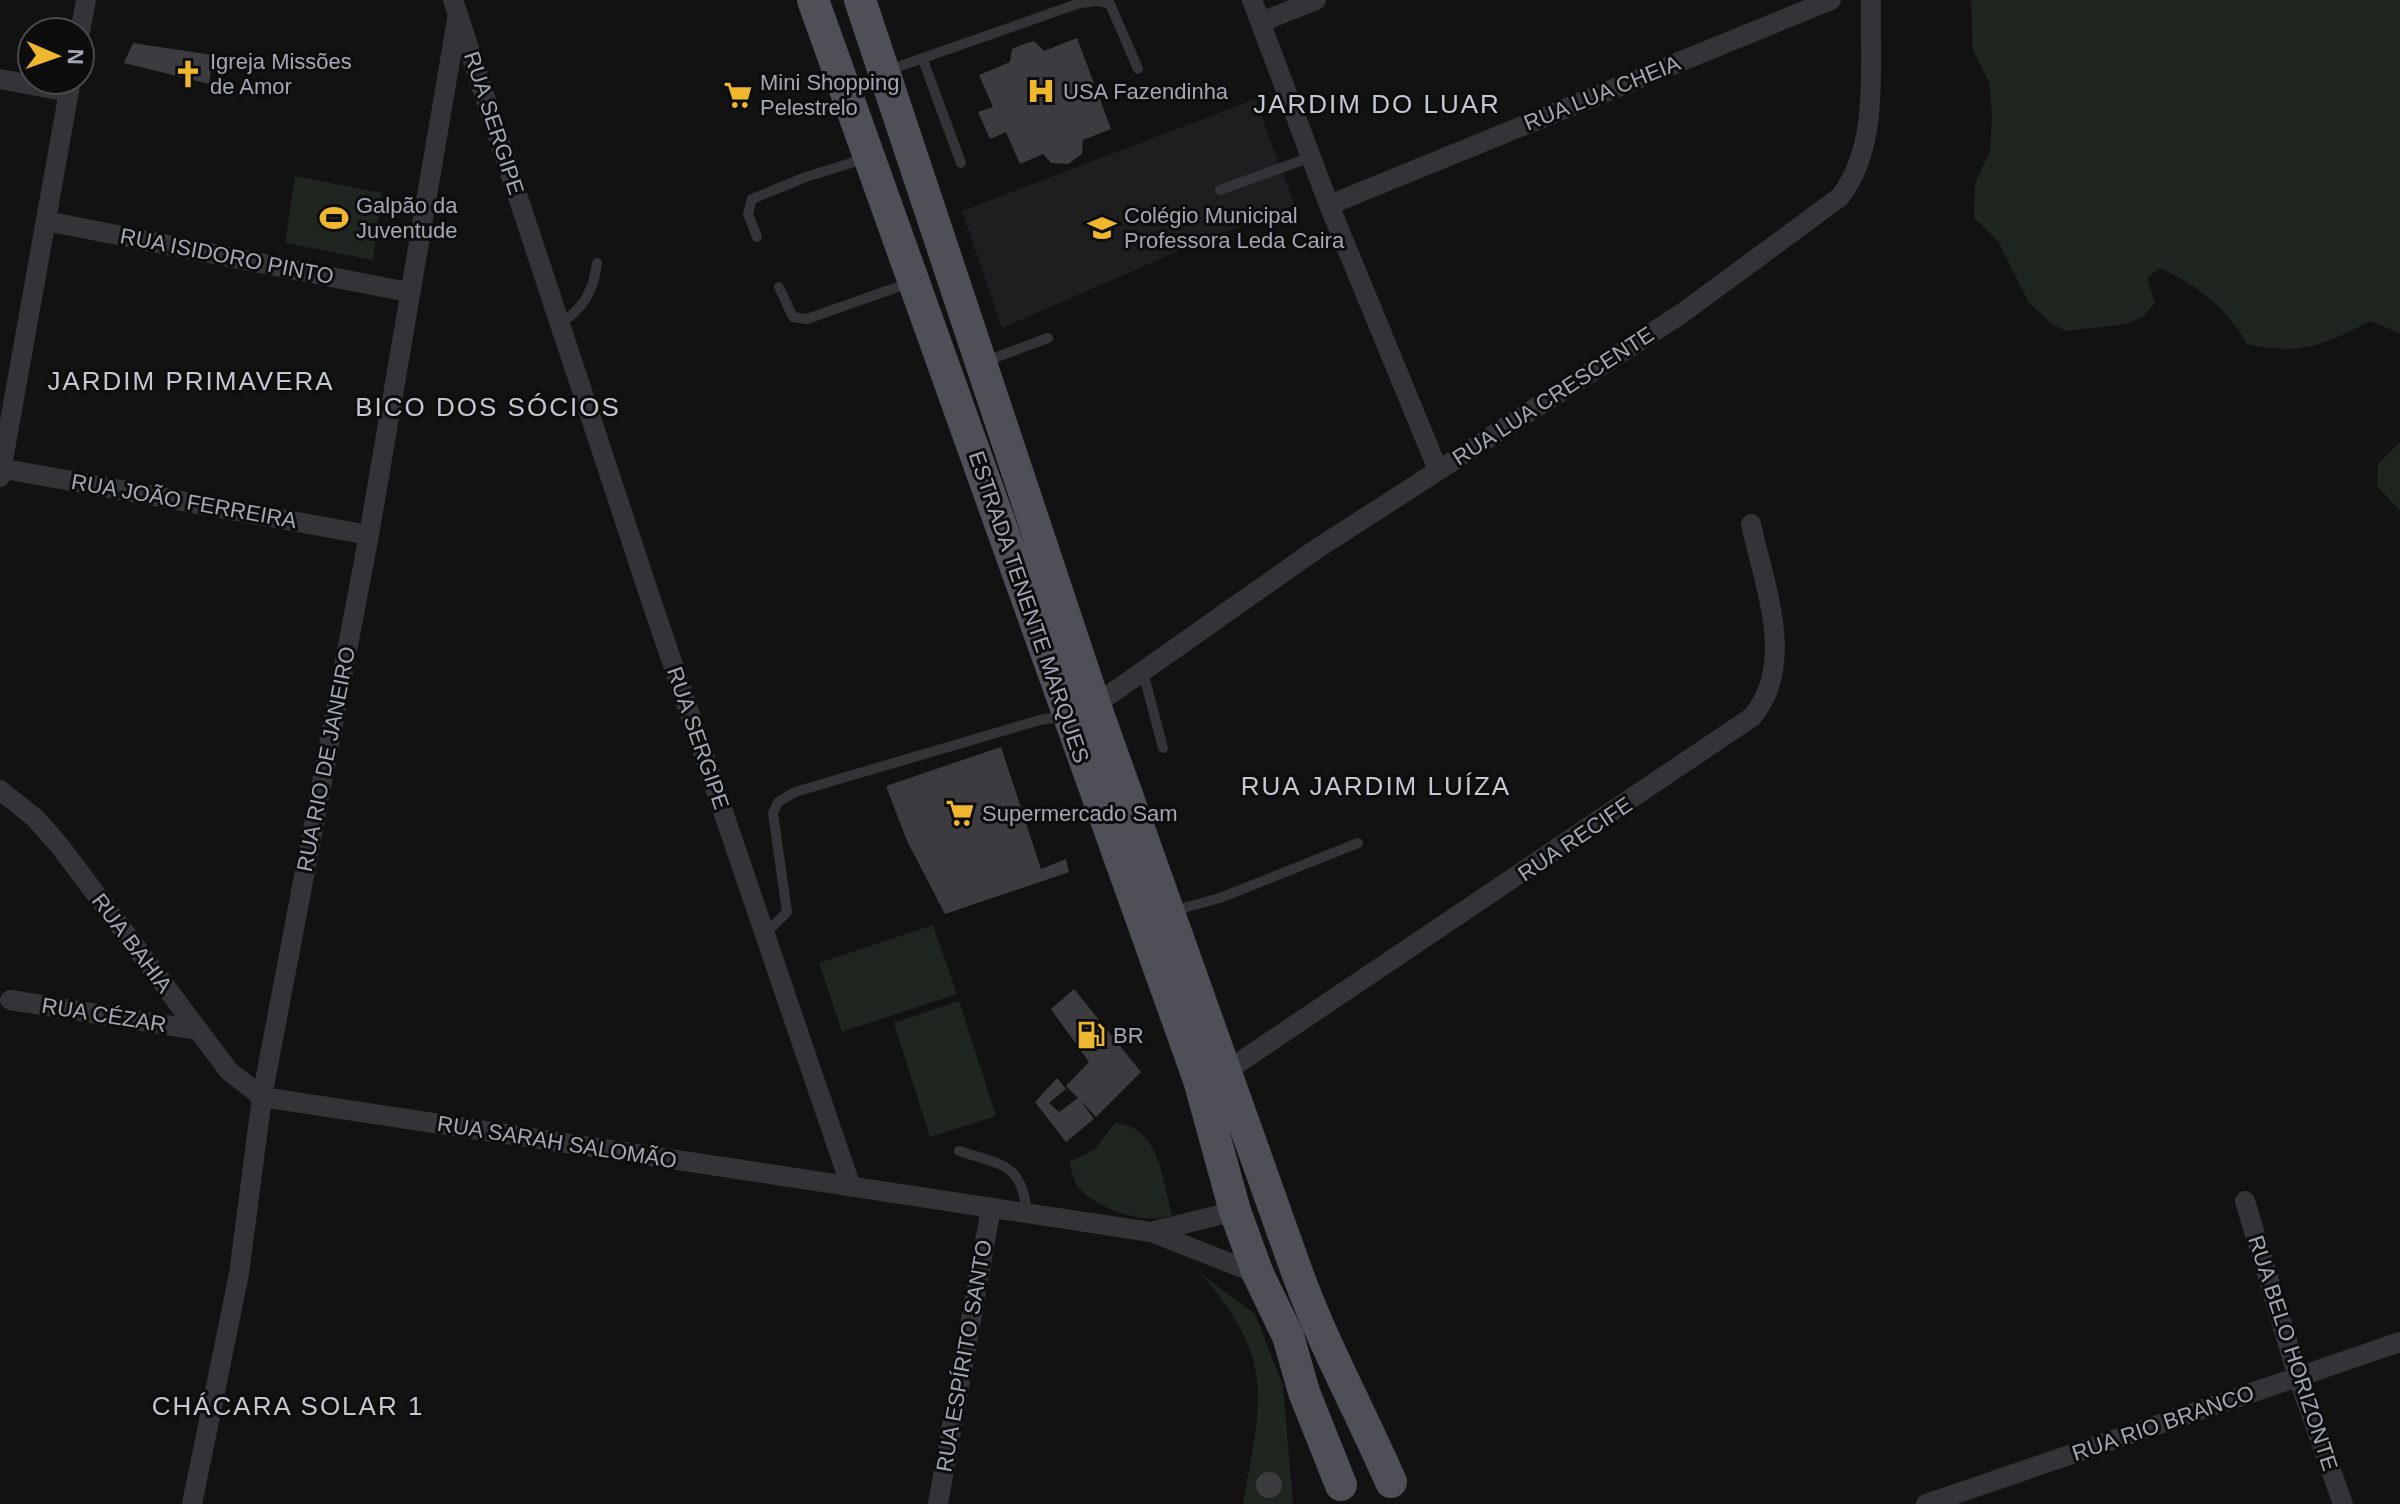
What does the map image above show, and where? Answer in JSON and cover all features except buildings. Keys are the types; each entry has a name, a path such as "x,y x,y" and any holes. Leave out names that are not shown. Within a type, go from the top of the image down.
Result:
{"main road":[{"name":"ESTRADA TENENTE MARQUES","path":"813,0 914,280 1081,711 1171,911 1317,1325 1338,1362 1393,1493"},
{"name":"ESTRADA TENENTE MARQUES","path":"860,0 983,362 1081,711 1199,1080 1235,1211 1258,1274 1288,1336 1334,1496"},
{"path":"1235,1211 1267,1212 1285,1261 1298,1275"},
{"path":"1334,1496 1353,1472 1370,1469 1393,1493"}],"street":[{"path":"1252,0 1329,205 1438,470"},
{"path":"1261,22 1316,0"},
{"name":"RUA LUA CHEIA","path":"1329,205 1831,0"},
{"name":"RUA LUA CRESCENTE","path":"1081,711 1143,672 1315,550 1681,314 1840,197 1854,179 1866,142 1871,0"},
{"name":"RUA RIO DE JANEIRO","path":"192,1504 239,1274 262,1097 369,535 455,7"},
{"name":"RUA SERGIPE","path":"455,7 851,1187"},
{"path":"1,471 68,96"},
{"name":"RUA ISIDORO PINTO","path":"46,221 408,292"},
{"name":"RUA JOÃO FERREIRA","path":"1,471 369,535"},
{"name":"RUA RECIFE","path":"1228,1070 1752,717 1772,685 1776,661 1773,627 1751,524"},
{"name":"RUA BAHIA","path":"0,790 35,818 59,845 229,1071 262,1097"},
{"name":"RUA CÉZAR","path":"10,1000 198,1030"},
{"name":"RUA SARAH SALOMÃO","path":"262,1097 851,1187"},
{"path":"851,1187 1151,1232 1258,1274"},
{"name":"RUA BELO HORIZONTE","path":"2245,1201 2298,1377 2343,1504"},
{"name":"RUA ESPÍRITO SANTO","path":"938,1504 991,1208"},
{"path":"1151,1232 1235,1211"},
{"name":"RUA RIO BRANCO","path":"1926,1504 2400,1342"}],"lane":[{"path":"884,72 1080,3 1098,1 1110,4 1138,69"},
{"path":"923,60 961,163"},
{"path":"1220,190 1311,157"},
{"path":"757,237 748,214 752,199 806,177 870,158"},
{"path":"560,324 581,309 594,287 597,263"},
{"path":"779,287 793,317 807,319 914,280"},
{"path":"983,362 1048,338"},
{"path":"1143,672 1163,748"},
{"path":"766,933 787,912 773,813 778,802 795,792 1040,720 1081,711"},
{"path":"1171,911 1220,898 1358,843"},
{"path":"959,1151 1010,1167 1020,1180 1027,1213"}],"shaded area":[{"path":"1971,0 2400,0 2400,333 2370,321 2312,346 2283,349 2247,344 2230,319 2210,299 2160,268 2147,278 2155,303 2144,316 2127,324 2066,331 2052,324 2029,303 1998,241 1974,218 1975,184 1990,150 1992,116 1989,82 1973,51"},
{"name":"Colégio Municipal Professora Leda Caira","path":"1255,99 1295,205 1190,246 1002,328 962,211"},
{"name":"Galpão da Juventude","path":"295,176 382,193 373,260 285,243"},
{"path":"2400,442 2400,511 2377,486 2378,464"},
{"path":"933,925 957,994 842,1032 819,963"},
{"path":"959,1001 996,1116 930,1137 894,1023"},
{"path":"1115,1123 1130,1127 1150,1144 1157,1157 1172,1215 1150,1219 1122,1213 1096,1202 1078,1187 1069,1162 1094,1150"},
{"path":"1200,1273 1255,1314 1283,1386 1293,1504 1243,1504 1255,1435 1257,1381 1252,1356 1241,1331"}],"place":[{"name":"Igreja Missões de Amor","path":"188,74"},
{"name":"USA Fazendinha","path":"1041,91"},
{"name":"Mini Shopping Pelestrelo","path":"738,95"},
{"name":"Galpão da Juventude","path":"334,218"},
{"name":"Colégio Municipal Professora Leda Caira","path":"1102,228"},
{"name":"Supermercado Sam","path":"960,813"},
{"name":"BR","path":"1091,1035"}],"district":[{"name":"JARDIM DO LUAR","path":"1377,104"},
{"name":"JARDIM PRIMAVERA","path":"191,381"},
{"name":"BICO DOS SÓCIOS","path":"488,407"},
{"name":"RUA JARDIM LUÍZA","path":"1376,786"},
{"name":"CHÁCARA SOLAR 1","path":"288,1406"}]}
